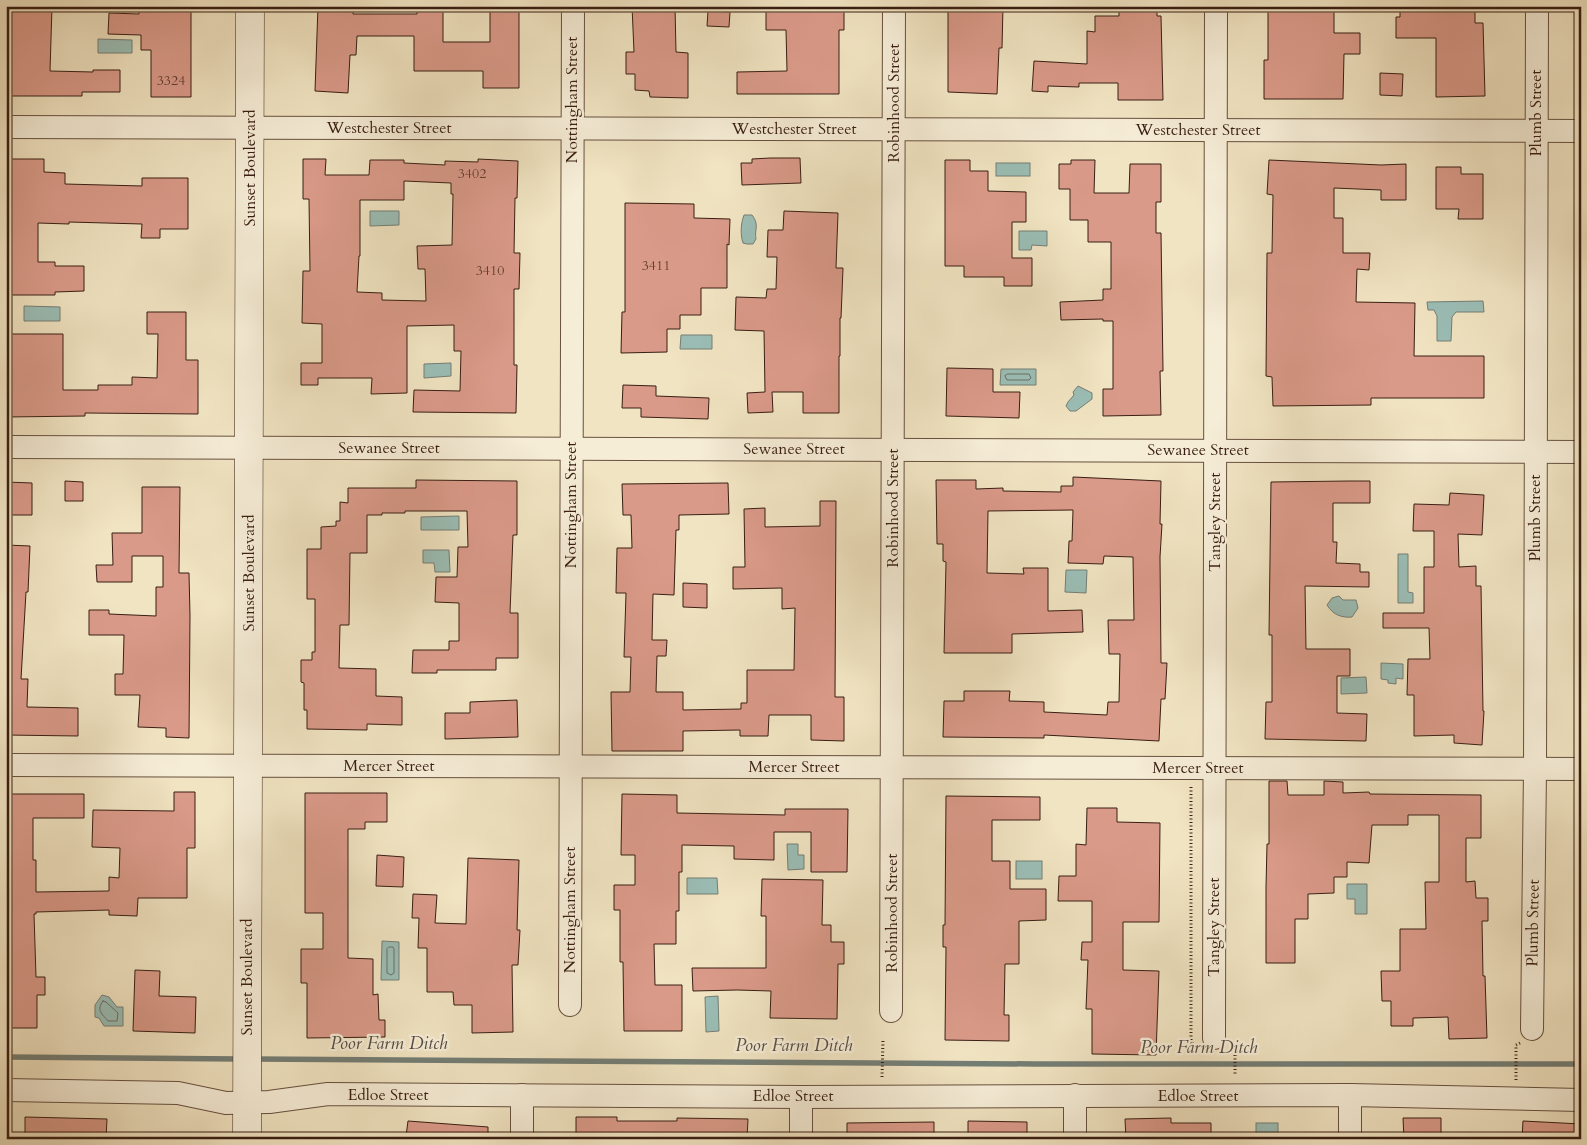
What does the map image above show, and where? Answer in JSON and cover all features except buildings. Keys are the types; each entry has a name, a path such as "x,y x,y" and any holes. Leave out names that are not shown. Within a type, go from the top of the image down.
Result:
{"street":[{"name":"Sunset Boulevard","path":"247,1139 250,6"},
{"name":"Nottingham Street","path":"570,1005 572,6"},
{"name":"Robinhood Street","path":"892,1010 894,6"},
{"name":"Tangley Street","path":"1216,6 1214,768 1225,1040"},
{"name":"Plumb Street","path":"1532,1029 1535,769 1537,6"},
{"name":"Westchester Street","path":"6,127 1581,131"},
{"name":"Sewanee Street","path":"6,447 1581,452"},
{"name":"Mercer Street","path":"6,765 1581,769"},
{"name":"Edloe Street","path":"6,1090 178,1093 226,1103 247,1103 328,1094 801,1097 1350,1095 1581,1100"},
{"path":"522,1095 522,1139"},
{"path":"1075,1095 1075,1139"},
{"path":"1350,1095 1350,1139"},
{"path":"800,1139 801,1097"}],"path":[{"path":"882,1074 883,1040"},
{"path":"1225,1040 1235,1049 1235,1074"},
{"path":"1516,1053 1516,1076"}],"water":[{"path":"98,39 132,40 132,53 98,53"},
{"path":"996,163 1030,163 1030,176 996,176"},
{"path":"370,211 399,211 399,225 370,226"},
{"path":"744,215 752,215 756,222 756,239 753,244 743,243 741,229"},
{"path":"1019,231 1047,231 1047,246 1032,245 1031,250 1019,250"},
{"path":"1483,301 1484,312 1456,312 1452,317 1451,341 1437,341 1437,316 1434,310 1428,310 1427,302"},
{"path":"24,306 60,307 60,321 24,321"},
{"path":"681,335 712,335 712,349 680,349"},
{"path":"451,363 451,376 424,378 424,364"},
{"path":"1001,369 1036,369 1036,385 1000,385"},
{"path":"1078,386 1092,393 1092,399 1076,411 1070,411 1066,406"},
{"path":"459,516 459,530 421,530 421,517"},
{"path":"423,550 449,550 450,572 435,572 434,563 423,563"},
{"path":"1398,554 1408,554 1408,592 1413,593 1413,603 1398,603"},
{"path":"1066,570 1087,570 1086,593 1065,592"},
{"path":"1339,596 1343,600 1356,600 1358,608 1352,617 1338,615 1327,605 1332,598"},
{"path":"1381,663 1403,664 1403,679 1396,678 1396,684 1388,683 1388,680 1381,679"},
{"path":"1366,677 1367,693 1341,694 1341,678"},
{"path":"787,844 798,844 798,855 804,855 804,869 788,870"},
{"path":"1016,861 1042,861 1042,879 1016,879"},
{"path":"687,878 717,878 718,894 687,894"},
{"path":"1347,884 1367,884 1367,914 1355,914 1355,899 1347,899"},
{"path":"382,941 399,942 399,980 381,980"},
{"path":"102,995 109,997 117,1007 123,1007 123,1026 104,1026 99,1018 95,1017 95,1005"},
{"path":"718,996 719,1031 706,1032 705,997"},
{"path":"1256,1123 1278,1123 1278,1139 1256,1139"}],"waterway":[{"name":"Poor Farm Ditch","path":"6,1057 239,1059"},
{"name":"Poor Farm Ditch","path":"253,1059 1036,1064 1581,1064"}]}
